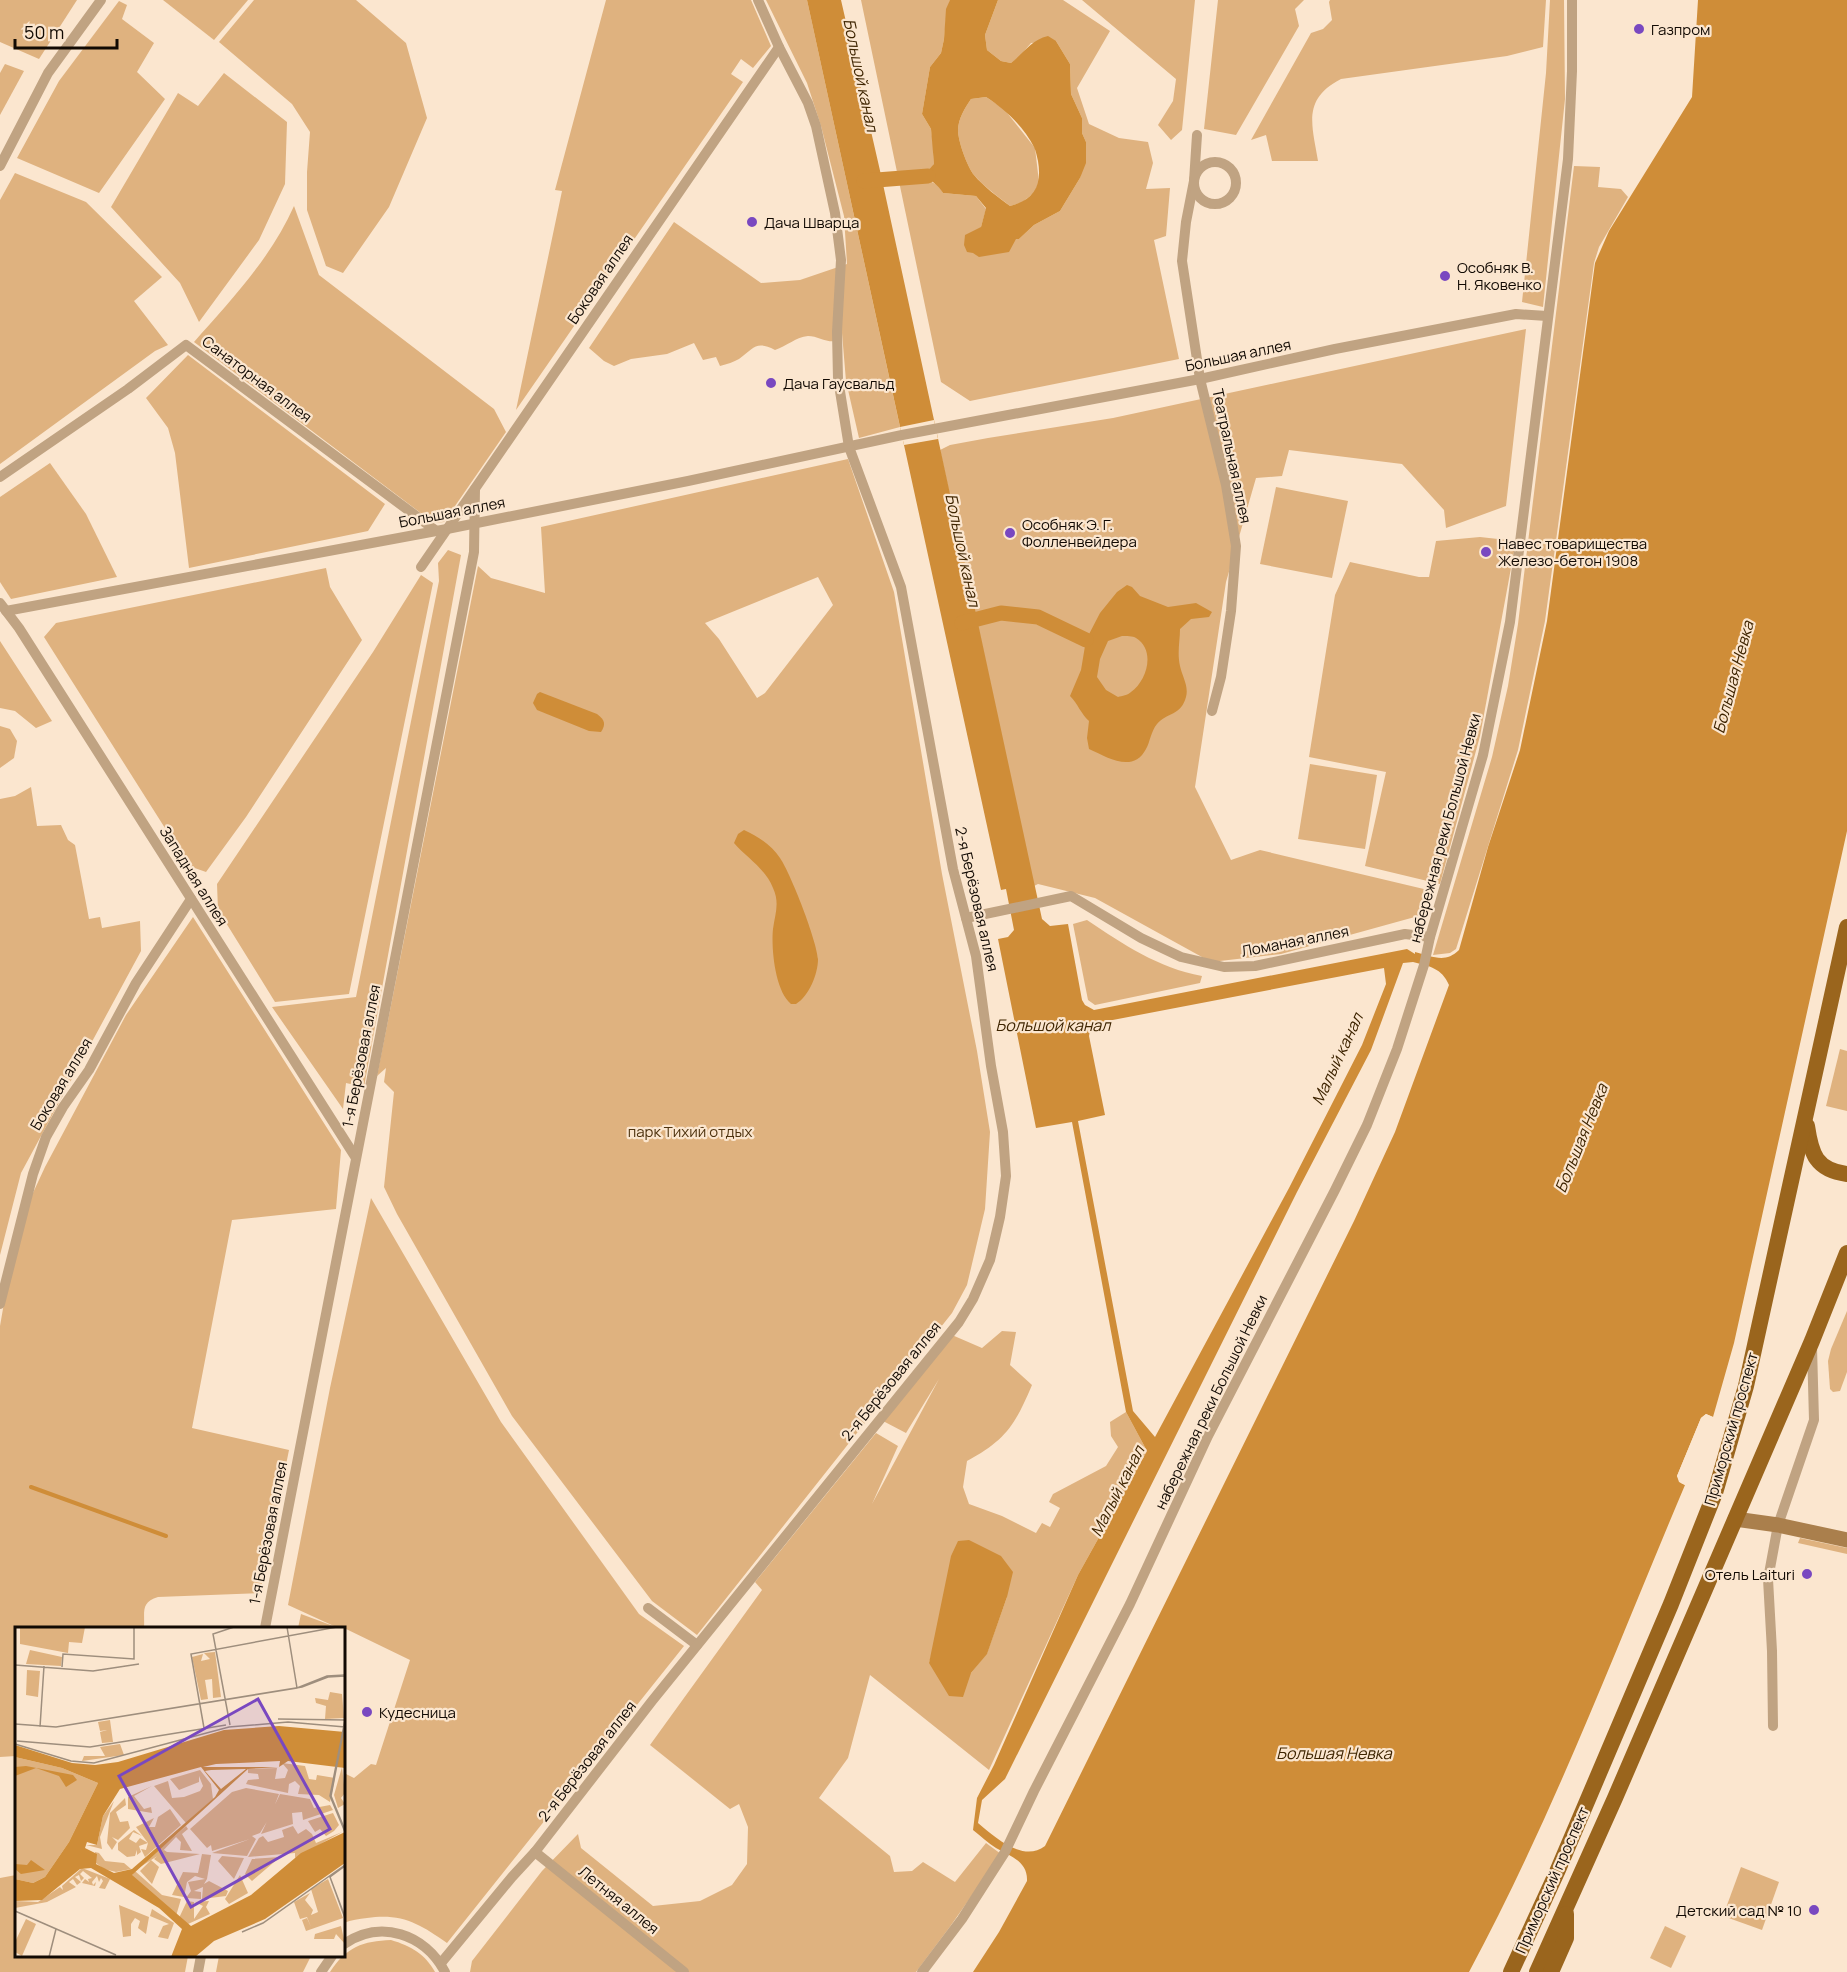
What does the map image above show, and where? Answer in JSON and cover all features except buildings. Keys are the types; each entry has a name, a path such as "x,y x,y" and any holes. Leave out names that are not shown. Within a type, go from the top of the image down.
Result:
{"main road":[{"name":"Приморский проспект","path":"1511,1972 1566,1851 1715,1493 1746,1386 1847,927"},
{"path":"1806,1119 1814,1157 1824,1167 1847,1174"},
{"name":"Приморский проспект","path":"1537,1972 1812,1341 1847,1253"},
{"path":"1551,1972 1566,1938 1566,1907"}],"street":[{"path":"0,166 48,73 101,0"},
{"name":"2-я Берёзовая аллея","path":"345,1944 364,1934 396,1932 428,1948 443,1968 512,1877 536,1852 697,1645 959,1322 973,1299 990,1260 1000,1217 1006,1176 1003,1132 991,1066 976,956 953,869 901,587 849,447 838,380 837,332 841,260 835,213 816,126 808,103 759,0"},
{"name":"набережная реки Большой Невки","path":"922,1972 963,1919 1007,1849 1034,1791 1130,1604 1208,1436 1367,1125 1397,1049 1425,960 1483,755 1510,622 1570,136 1572,0"},
{"name":"Боковая аллея","path":"437,544 779,46"},
{"name":"Театральная аллея","path":"1197,135 1195,201 1186,222 1182,261 1200,379 1226,485 1236,546 1229,622 1221,677 1212,711"},
{"path":"1194,181 1198,170 1215,162 1231,168 1236,179 1234,192 1225,202 1211,204 1195,201"},
{"name":"Большая аллея","path":"3,607 447,529 902,435 1200,379 1335,349 1516,314 1547,316"},
{"name":"Санаторная аллея","path":"0,477 128,389 186,345 435,530"},
{"name":"1-я Берёзовая аллея","path":"265,1627 472,563 476,522 475,489"},
{"path":"421,567 437,544 435,530"},
{"name":"Западная аллея","path":"3,607 356,1158"},
{"name":"Ломаная аллея","path":"966,918 1071,896 1141,938 1181,957 1224,968 1255,966 1405,934 1430,937"},
{"name":"Боковая аллея","path":"0,1304 33,1174 46,1137 63,1107 89,1070 136,983 191,899"},
{"name":"Приморский проспект","path":"1773,1726 1768,1579 1778,1525 1814,1420 1812,1341"},
{"path":"1735,1519 1778,1525 1847,1540"},
{"path":"648,1608 697,1645"},
{"name":"Летняя аллея","path":"536,1852 684,1972"},
{"path":"198,1972 201,1957"},
{"path":"321,1972 331,1957"}],"green space":[{"path":"0,0 77,0 39,59 0,42"},
{"path":"163,0 248,0 214,40"},
{"path":"254,0 356,0 406,43 427,118 389,207 343,273 326,266 307,210 310,132 292,104 219,42"},
{"path":"606,0 751,0 771,46 753,68 741,59 731,74 743,82 516,410 562,191 555,190"},
{"path":"766,0 807,0 900,427 859,438 846,381 842,333 837,341 808,336 775,350 759,346 737,360 720,366 716,357 703,360 694,343 667,354 631,359 614,366 589,348 674,222 761,283 800,280 847,264 844,216 821,126 807,83"},
{"path":"861,0 954,0 950,1 947,9 941,53 930,67 922,114 931,129 933,144 934,164 930,181 939,186 943,193 976,196 986,209 981,227 1019,239 1034,225 1060,211 1080,178 1086,142 1082,133 1082,118 1071,94 1070,64 1056,41 1031,43 1011,63 1001,61 987,50 985,35 998,0 1063,0 1110,31 1077,88 1089,124 1119,138 1148,142 1153,163 1146,189 1170,188 1166,236 1154,240 1179,359 970,401 941,382"},
{"path":"1082,0 1195,0 1182,130 1171,140 1158,125 1173,101 1176,79"},
{"path":"1218,0 1304,0 1295,9 1299,26 1236,135 1204,129"},
{"path":"1330,0 1546,0 1543,47 1507,56 1341,79 1320,95 1315,104 1312,125 1318,161 1272,161 1266,135 1251,140 1311,33 1323,29 1332,20"},
{"path":"1550,0 1564,0 1565,99 1543,307 1522,302 1546,73"},
{"path":"119,1 127,5 122,19 154,43 137,72 165,99 99,193 17,158 59,81"},
{"path":"5,64 24,71 0,115 0,73"},
{"path":"224,73 287,122 285,184 259,240 199,322 180,283 111,207 178,93 198,106"},
{"path":"986,97 1004,109 1035,148 1039,182 1034,193 1021,203 1010,206 986,187 974,175 963,153 958,126 964,110 971,99"},
{"path":"1574,166 1600,167 1598,187 1621,189 1628,197 1599,247 1594,263 1545,621 1518,750 1456,949 1450,953 1433,955 1492,757 1508,686 1518,624"},
{"path":"15,173 86,202 162,277 134,301 168,345 155,351 0,464 0,200"},
{"path":"294,206 319,275 494,409 506,432 444,522 434,523 194,342 262,261"},
{"path":"1526,329 1506,506 1446,528 1444,510 1402,464 1289,450 1282,476 1256,478 1226,582 1195,787 1231,860 1260,850 1428,890 1422,915 1281,954 1211,962 1095,898 1038,884 1034,886 940,450 950,445 1113,418"},
{"path":"188,355 385,504 368,531 189,568 175,453 168,428 146,398"},
{"name":"парк Тихий отдых","path":"848,459 894,592 942,874 977,1051 990,1132 985,1209 967,1285 952,1313 697,1635 652,1601 512,1416 397,1214 384,1187 394,1092 384,1082 386,1068 377,1076 478,566 491,578 545,593 541,527","holes":["818,577 833,605 765,693 757,698 719,639 705,623"]},
{"path":"50,463 86,514 117,577 11,599 0,582 0,497"},
{"path":"1276,487 1348,501 1332,578 1260,564"},
{"path":"1480,537 1516,541 1480,736 1440,884 1365,866 1386,772 1309,757 1335,595 1350,562 1419,577 1429,577 1436,541"},
{"path":"448,550 461,555 364,1087 346,1083 343,1109 272,1007 356,997 439,581 438,563"},
{"path":"326,568 330,587 362,640 246,817 206,872 189,866 44,637 56,623"},
{"path":"421,575 433,583 349,994 275,1002 218,910 217,884 373,652"},
{"path":"0,641 52,721 36,728 15,711 0,708"},
{"path":"0,726 10,729 17,741 14,758 0,768"},
{"path":"1310,764 1377,775 1365,849 1298,839"},
{"path":"31,787 37,826 61,825 68,840 75,845 89,919 100,917 102,928 140,921 141,951 21,1173 0,1255 0,799 15,796"},
{"path":"193,917 341,1150 336,1209 232,1220 192,1428 289,1450 260,1593 158,1597 146,1605 144,1627 15,1627 15,1756 0,1757 0,1326 32,1195 126,1015"},
{"path":"1087,920 1156,961 1202,976 1200,983 1095,1005 1088,1000 1073,924"},
{"path":"1840,1049 1847,1051 1847,1111 1826,1106"},
{"path":"371,1198 501,1422 639,1614 684,1646 447,1943 419,1925 401,1919 379,1917 345,1923 345,1774 354,1778 371,1764 376,1765 410,1660 345,1627 336,1627 288,1605 330,1388"},
{"path":"1847,1311 1847,1372 1840,1391 1833,1392 1830,1389 1828,1361"},
{"path":"1002,1331 1016,1332 1010,1365 1032,1385 1008,1430 991,1446 967,1461 963,1487 969,1504 1002,1516 1036,1533 1042,1523 1050,1527 1060,1508 1049,1502 1053,1494 1106,1466 1118,1447 1111,1436 1110,1422 1126,1412 1147,1451 1078,1575 989,1770 870,1675 848,1758 819,1798 890,1856 894,1872 912,1871 923,1862 955,1882 986,1843 1001,1854 916,1972 470,1972 472,1961 542,1871 578,1834 581,1848 653,1906 700,1901 732,1885 747,1864 748,1827 739,1804 730,1809 650,1745 762,1590 755,1582 876,1433 898,1446 872,1504 939,1379 906,1433 883,1421 952,1335 982,1348","holes":["1007,1597 987,1653 971,1673 929,1663 934,1646"]},
{"path":"1800,1538 1847,1548 1847,1554 1798,1543"},
{"path":"301,1614 336,1627 298,1627"},
{"path":"1741,1867 1779,1882 1762,1930 1723,1916"},
{"path":"15,1875 15,1957 188,1957 185,1972 0,1972 0,1878"},
{"path":"1665,1926 1686,1936 1671,1968 1650,1958"},
{"path":"391,1940 405,1945 417,1951 427,1960 435,1972 330,1972 349,1951 372,1942"},
{"path":"219,1957 310,1957 303,1972 216,1972"}],"water":[{"name":"Большая Невка","path":"807,0 841,0 1042,919 1050,926 1068,924 1082,1000 1085,1005 1094,1010 1407,949 1415,954 1415,952 1438,958 1449,957 1459,950 1488,847 1520,750 1547,621 1595,263 1609,231 1692,97 1698,0 1847,0 1847,831 1734,1343 1713,1417 1706,1414 1701,1418 1677,1476 1685,1485 1608,1670 1528,1853 1469,1972 973,1972 999,1932 1027,1881 1027,1874 1021,1864 973,1830 977,1798 994,1765 1078,1575 1147,1451 1126,1412 1072,1122 1036,1128 998,939 1008,937 1014,930 1006,889 1001,890","holes":["1413,962 1439,971 1449,985 1395,1132 1354,1221 1045,1846 1028,1852 1010,1846 978,1823 982,1800 1005,1779 1297,1192 1371,1050 1403,963","1384,968 1386,984 1362,1045 1289,1188 1155,1437 1133,1411 1078,1121 1105,1115 1089,1036 1090,1030 1097,1023"]},
{"path":"950,0 998,0 985,35 987,50 1001,61 1011,63 1032,44 1048,36 1056,41 1070,64 1071,94 1082,118 1082,133 1086,142 1086,163 1080,178 1060,211 1034,225 1019,239 1016,239 1009,252 979,257 967,252 964,245 965,235 981,227 986,208 976,196 943,193 926,173 934,164 931,129 922,114 930,67 941,53 946,9","holes":["986,97 1025,132 1034,147 1038,161 1039,177 1035,190 1025,200 1010,206 986,188 971,171 958,135 958,126 971,99"]},
{"path":"1127,585 1140,596 1168,607 1196,603 1212,612 1209,617 1191,619 1180,629 1179,661 1187,689 1184,703 1181,708 1157,724 1141,757 1127,762 1112,759 1089,749 1087,738 1089,721 1070,696 1081,670 1086,640 1100,613 1117,592","holes":["1122,636 1135,637 1142,643 1146,650 1147,665 1137,687 1128,694 1118,697 1106,690 1097,677 1100,659 1108,641"]},
{"path":"540,692 597,714 604,722 601,732 589,731 537,710 533,703"},
{"path":"744,830 773,849 785,866 797,892 817,950 818,959 812,984 796,1004 791,1004 786,998 775,969 773,929 777,904 775,893 761,869 734,843 738,834"},
{"path":"969,1540 1001,1556 1013,1572 1007,1597 987,1654 971,1673 963,1697 949,1696 929,1663 951,1556 958,1541"}],"pier":[{"path":"934,420 938,439 904,445 900,427"},
{"path":"1706,1414 1713,1417 1712,1420 1706,1417 1704,1419 1680,1477 1686,1482 1685,1485 1679,1482 1677,1476 1701,1418"}],"waterway":[{"path":"864,181 928,176"},
{"path":"962,623 1001,613 1038,617 1086,640"},
{"path":"31,1487 166,1536"}],"place":[{"name":"Газпром","path":"1639,29"},
{"name":"Дача Шварца","path":"752,222"},
{"name":"Особняк В. Н. Яковенко","path":"1445,276"},
{"name":"Дача Гаусвальд","path":"771,383"},
{"name":"Особняк Э. Г. Фолленвейдера","path":"1010,533"},
{"name":"Навес товарищества Железо-бетон 1908","path":"1486,552"},
{"name":"Отель Laituri","path":"1807,1574"},
{"name":"Кудесница","path":"367,1712"},
{"name":"Детский сад № 10","path":"1814,1910"}],"water label":[{"name":"Большой канал","path":"861,75"},
{"name":"Большой канал","path":"963,550"},
{"name":"Большой канал","path":"1053,1025"},
{"name":"Малый канал","path":"1337,1059"},
{"name":"Малый канал","path":"1117,1491"}]}
